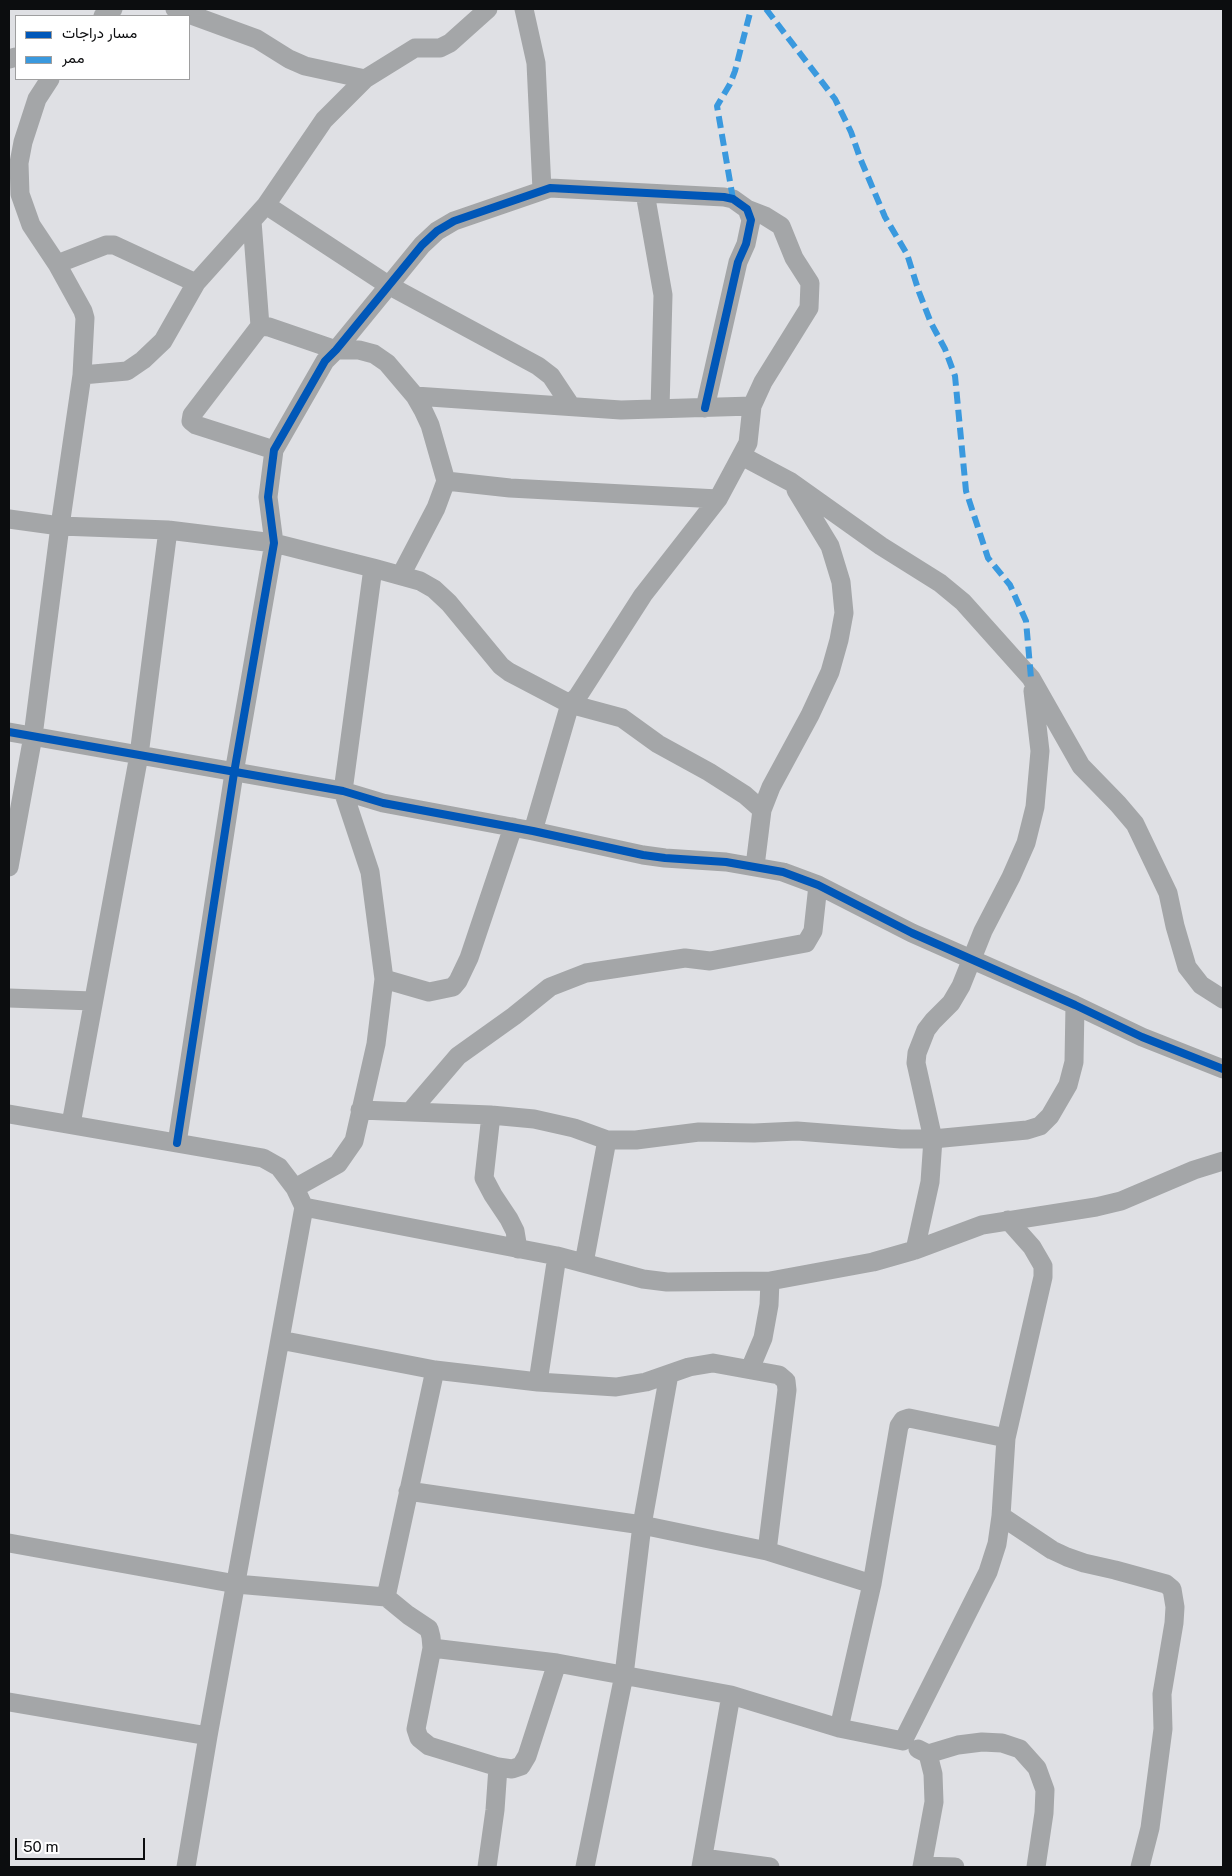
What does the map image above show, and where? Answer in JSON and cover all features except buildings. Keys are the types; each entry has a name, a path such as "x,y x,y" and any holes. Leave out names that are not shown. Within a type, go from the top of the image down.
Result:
{"street":[{"path":"175,9 256,39 289,60 304,66 365,79"},
{"path":"82,375 127,371 163,342 196,283 266,205 324,120 365,79 415,48 440,48 450,43 488,9"},
{"path":"524,9 536,63 542,190"},
{"path":"9,867 33,736 82,375 85,318 78,300 31,225 20,194 16,138 49,80"},
{"path":"178,1143 234,773 274,543 268,496 274,450 325,361 422,245 454,221 542,190 568,188 724,197 765,216 781,226 794,258 810,283 809,308 773,363 752,406 750,433 742,456 718,500 643,595 578,696 570,704 533,831"},
{"path":"645,193 664,296 660,409"},
{"path":"266,205 388,285 538,366 551,376 571,406"},
{"path":"705,408 738,262 746,244 752,220 747,209"},
{"path":"252,221 260,326 192,415 191,421 196,425 274,450"},
{"path":"56,264 106,245 114,245 196,283"},
{"path":"260,326 269,326 336,350 359,350 374,354 387,363 415,396 430,425 446,482 436,508 401,576"},
{"path":"415,396 621,410 752,406"},
{"path":"742,456 791,482 882,546 940,583 963,602 1031,678 1081,766 1135,824 1168,893 1187,967 1201,985 1223,999"},
{"path":"446,482 510,488 718,500"},
{"path":"755,866 762,810 771,787 810,715 830,672 844,613 841,582 830,546 791,482"},
{"path":"9,519 60,526 168,530 274,543 420,581 434,589 449,603 500,666 570,704 622,718 658,744 709,772 762,810"},
{"path":"71,1124 139,755 168,530"},
{"path":"295,1188 338,1164 354,1141 376,1044 384,979 370,872 343,790 373,568"},
{"path":"916,1250 930,1182 933,1139 916,1063 917,1054 926,1030 951,1003 961,986 971,959 1022,852 1035,807 1040,751 1031,678"},
{"path":"9,732 234,773 343,790 383,803 513,827 643,855 726,862 783,872 818,885 912,933 1076,1005 1142,1037 1223,1069"},
{"path":"384,979 428,992 453,987 470,958 513,827"},
{"path":"410,1112 458,1056 514,1016 550,987 586,973 685,958 710,961 806,943 813,931 818,885"},
{"path":"9,998 94,1001"},
{"path":"360,1110 491,1115 534,1119 574,1128 607,1140 636,1140 699,1132 754,1133 797,1131 901,1140 933,1139 1027,1130 1040,1126 1050,1116 1068,1085 1074,1062 1076,1005"},
{"path":"9,1114 263,1158 279,1167 295,1188 304,1207 186,1867"},
{"path":"491,1115 484,1178 493,1195 510,1219 518,1249"},
{"path":"584,1263 607,1140"},
{"path":"304,1207 557,1256 621,1274 667,1282 770,1280 873,1262 916,1250 982,1224 1096,1207 1121,1201 1194,1170 1223,1160"},
{"path":"903,1741 988,1572 998,1544 1002,1516 1006,1438 1043,1277 1042,1266 1032,1247 1008,1220"},
{"path":"538,1382 557,1256"},
{"path":"750,1369 763,1338 769,1305 770,1280"},
{"path":"280,1340 435,1370 538,1382 616,1387 646,1382 689,1367 713,1363 779,1375 786,1381 787,1390 767,1551"},
{"path":"386,1597 435,1370"},
{"path":"585,1867 624,1675 642,1525 669,1374"},
{"path":"839,1728 872,1584 899,1426 903,1420 909,1418 1006,1438"},
{"path":"408,1490 642,1525 767,1551 872,1584"},
{"path":"1002,1516 1052,1550 1067,1557 1166,1584 1172,1589 1175,1606 1174,1624 1162,1694 1163,1729 1150,1828 1140,1867"},
{"path":"9,1543 236,1584 386,1597 408,1616 429,1629 432,1648 416,1729 419,1738 429,1746 498,1767 512,1769 522,1766 528,1756 557,1662"},
{"path":"432,1648 557,1662 731,1695 839,1728 903,1741 928,1754 958,1745 982,1742 1002,1743 1020,1749 1037,1768 1045,1790 1044,1813 1036,1867"},
{"path":"731,1695 702,1862 770,1867"},
{"path":"9,1702 208,1736"},
{"path":"928,1754 933,1774 934,1802 922,1866 955,1867"},
{"path":"487,1867 495,1810 498,1767"}],"marked path":[{"path":"733,199 717,106 735,71 751,9"},
{"path":"766,9 835,99 851,132 885,217 907,254 931,323 945,349 955,376 966,491 988,558 1010,585 1026,621 1031,678"}],"cycle path":[{"path":"177,1143 234,773 274,543 268,497 274,450 325,361 422,245 437,231 454,221 550,188 724,197 733,199 747,209 751,220 746,244 738,262 705,408"},
{"path":"9,732 343,791 383,803 533,831 643,855 726,862 783,872 818,885 912,933 1075,1005 1142,1037 1223,1069"}]}
